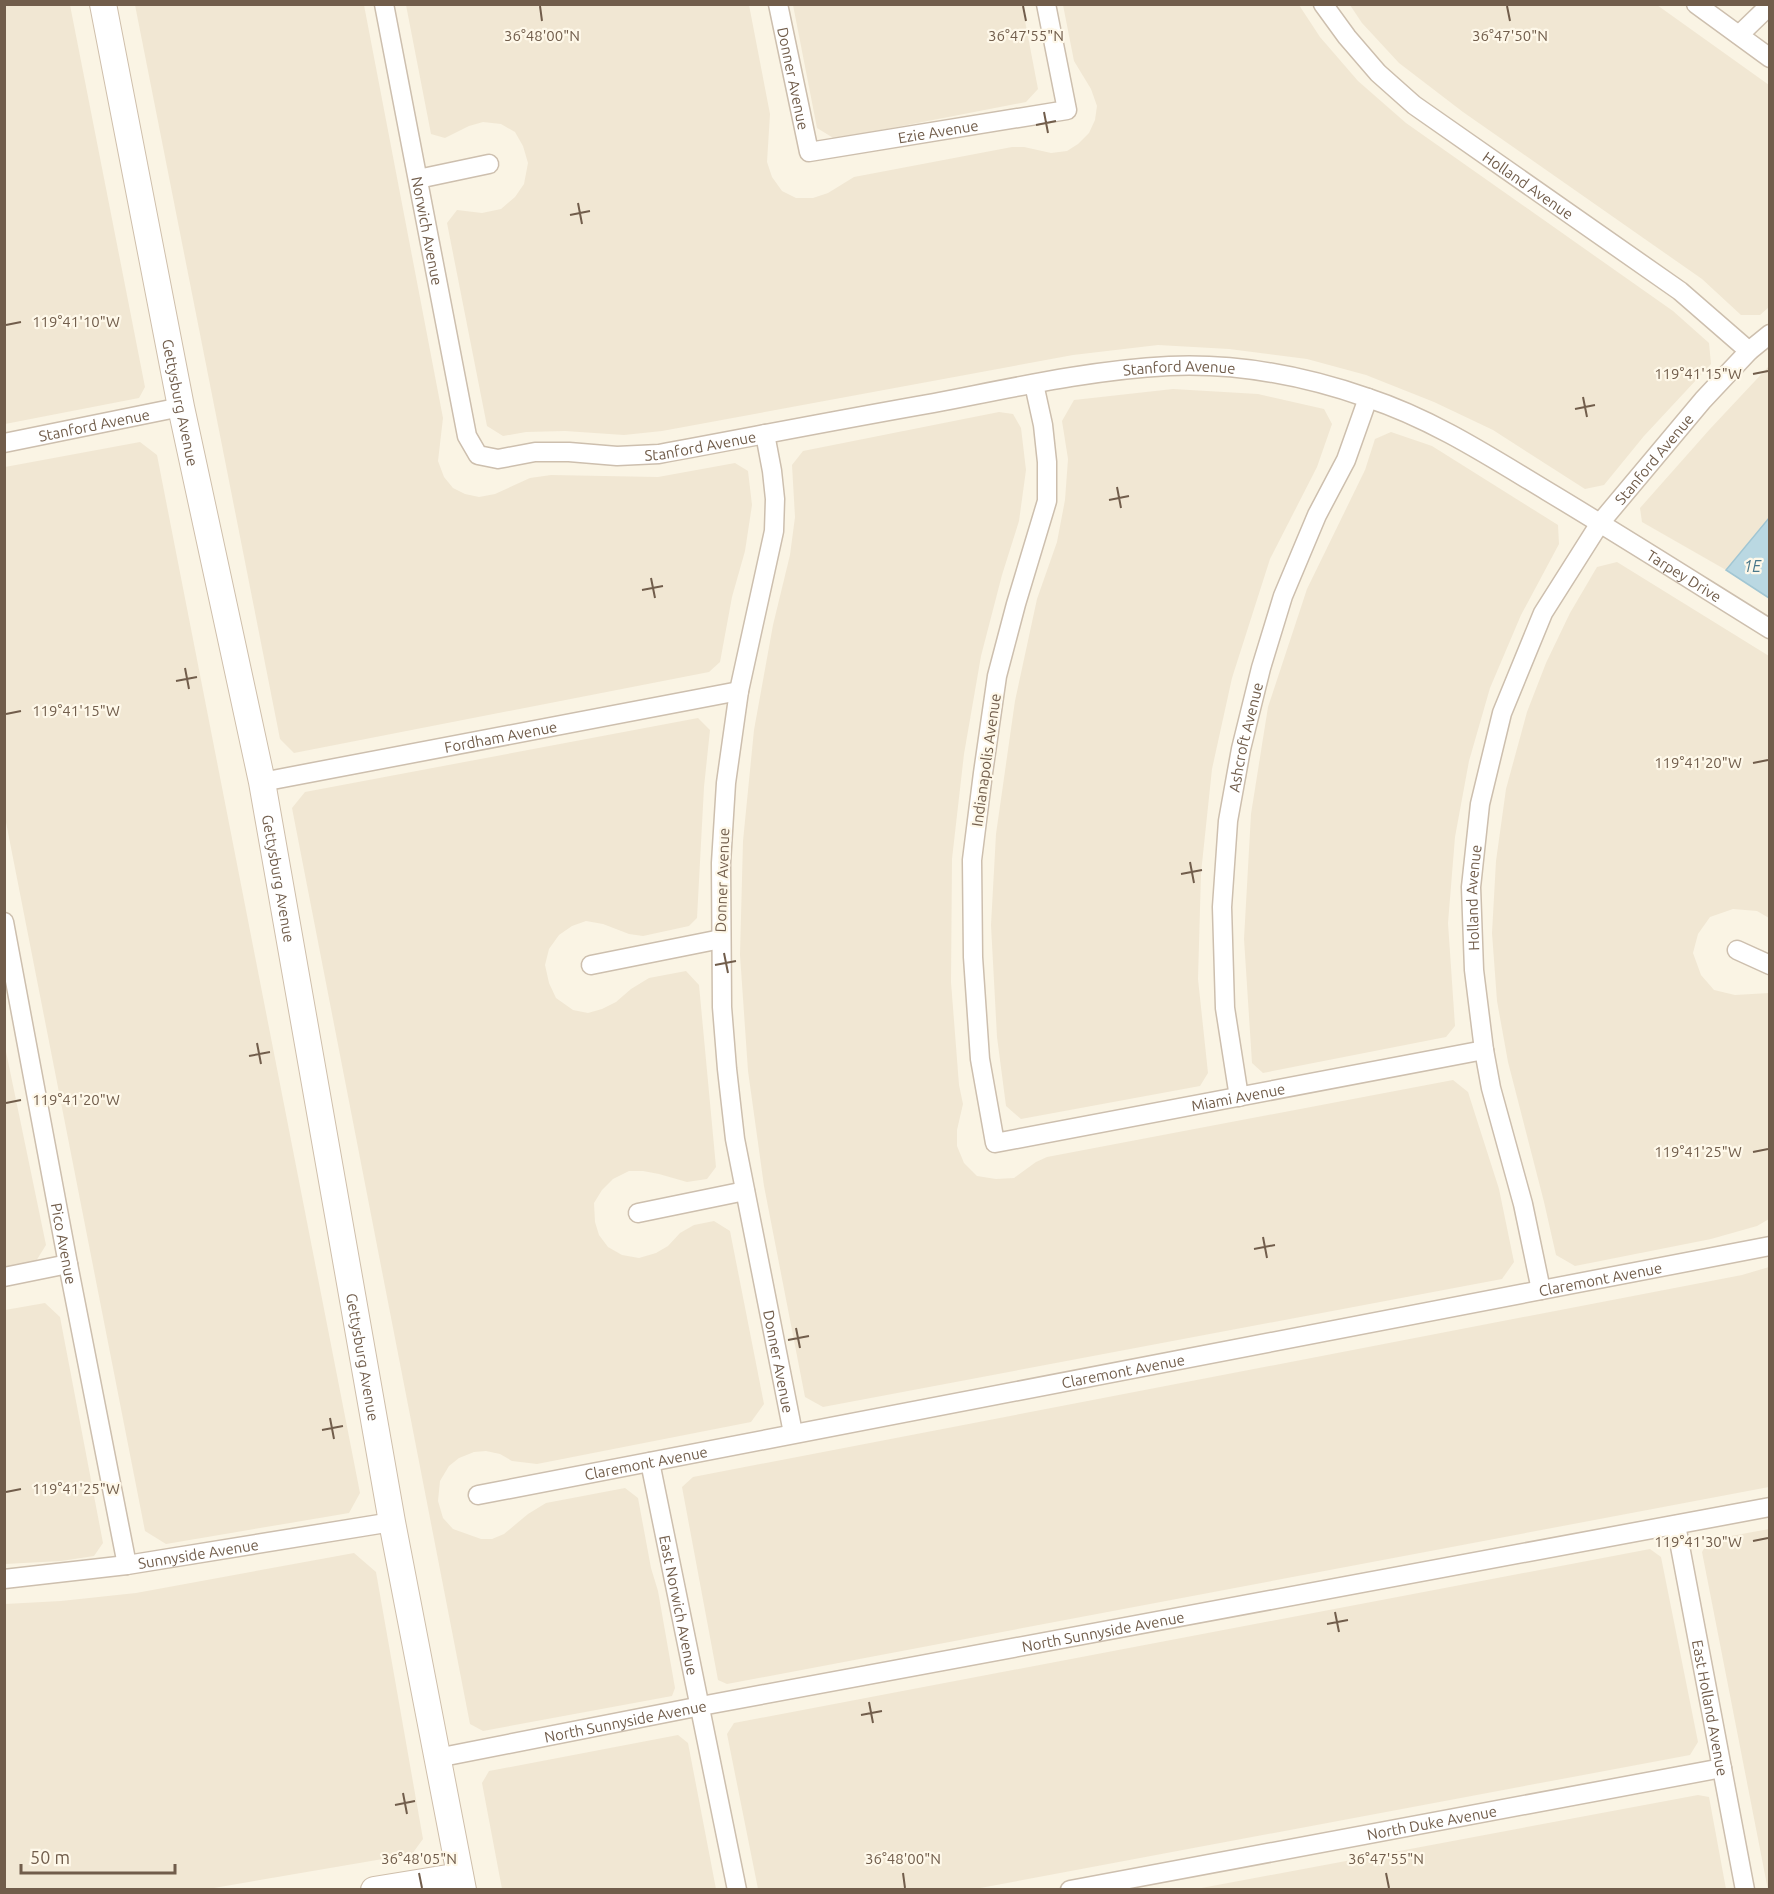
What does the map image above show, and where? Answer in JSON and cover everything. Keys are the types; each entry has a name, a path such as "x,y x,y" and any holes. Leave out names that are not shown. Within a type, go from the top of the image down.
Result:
{"street":[{"name":"Gettysburg Avenue","path":"103,4 182,407 262,782 392,1522 461,1883"},
{"name":"Norwich Avenue","path":"384,4 467,436 478,455"},
{"name":"Donner Avenue","path":"778,4 809,152"},
{"name":"Ezie Avenue","path":"809,152 1067,110 1046,4"},
{"name":"Holland Avenue","path":"1323,4 1347,37 1378,73 1414,105 1680,291 1749,351"},
{"path":"1696,4 1770,58"},
{"path":"1739,35 1770,5"},
{"path":"418,179 489,164"},
{"name":"Stanford Avenue","path":"478,455 498,459 535,452 617,456 659,454 1034,384 1133,368 1207,366 1297,377 1368,398 1426,421 1488,455 1600,523 1689,416 1749,351 1770,334"},
{"name":"Indianapolis Avenue","path":"995,1143 979,1048 973,957 972,860 982,773 997,676 1047,501 1047,462 1043,425 1034,384"},
{"name":"Ashcroft Avenue","path":"1239,1096 1225,1008 1222,907 1228,821 1235,780 1261,668 1283,596 1317,515 1346,460 1368,398"},
{"name":"Stanford Avenue","path":"4,443 182,407"},
{"name":"Donner Avenue","path":"765,434 775,499 774,531 739,691 726,783 721,863 721,939 727,1069 735,1139 793,1433"},
{"name":"Holland Avenue","path":"1541,1290 1523,1204 1491,1088 1484,1050 1474,970 1472,887 1480,804 1502,713 1543,613 1600,523"},
{"name":"Tarpey Drive","path":"1600,523 1770,629"},
{"name":"Fordham Avenue","path":"262,782 739,691"},
{"name":"Pico Avenue","path":"4,922 13,1006 68,1264 127,1565"},
{"path":"591,965 721,939"},
{"path":"1737,950 1770,965"},
{"name":"Miami Avenue","path":"995,1143 1484,1050"},
{"path":"638,1213 745,1191"},
{"name":"Claremont Avenue","path":"478,1495 1770,1246"},
{"path":"4,1277 68,1264"},
{"name":"East Norwich Avenue","path":"651,1462 737,1890"},
{"name":"North Sunnyside Avenue","path":"437,1758 701,1706 1770,1507"},
{"name":"Sunnyside Avenue","path":"4,1579 127,1565 392,1522"},
{"name":"East Holland Avenue","path":"1676,1525 1745,1890"},
{"name":"North Duke Avenue","path":"1070,1890 1722,1768"},
{"path":"374,1890 461,1883"}],"shaded area":[{"path":"5,4 70,5 145,387 139,398 5,424"},
{"path":"135,5 364,5 443,418 438,461 444,477 453,488 479,497 495,494 530,478 551,475 658,477 735,463 748,471 752,505 745,551 732,597 720,662 709,672 294,753 280,739"},
{"path":"406,5 749,5 770,114 767,162 772,177 782,191 796,198 813,198 828,193 854,177 1012,147 1024,147 1051,153 1067,151 1078,144 1089,133 1095,120 1097,106 1091,89 1074,61 1063,5 1299,5 1320,37 1358,81 1406,123 1673,311 1709,343 1711,364 1644,436 1604,485 1585,489 1493,430 1434,402 1366,375 1307,359 1229,349 1158,345 1073,355 662,431 624,435 565,431 526,432 503,436 487,426 447,223 457,210 482,213 501,209 515,197 524,184 528,163 523,146 515,132 501,124 483,122 445,138 431,134"},
{"path":"793,5 1022,5 1038,89 1026,102 835,139 817,128"},
{"path":"1350,5 1657,5 1769,85 1769,307 1760,315 1741,315 1702,279 1463,112 1399,63 1362,23"},
{"path":"1769,366 1769,518 1726,570 1642,522 1640,508"},
{"path":"1173,389 1258,394 1324,409 1332,424 1317,467 1270,559 1232,678 1212,769 1201,873 1198,979 1208,1073 1200,1086 1021,1119 1006,1106 997,1037 991,925 996,834 1015,701 1037,599 1057,542 1065,500 1068,459 1062,421 1074,400"},
{"path":"999,412 1013,414 1021,428 1026,470 1019,521 981,656 964,754 952,859 951,982 959,1085 963,1104 957,1130 957,1146 964,1163 977,1176 996,1179 1014,1178 1047,1157 1453,1080 1468,1092 1499,1189 1514,1262 1502,1279 823,1407 805,1397 764,1186 748,1071 740,955 743,841 754,730 773,625 790,555 795,517 792,465 803,451"},
{"path":"1391,432 1432,446 1558,525 1559,544 1521,615 1490,688 1469,761 1455,837 1448,923 1455,1026 1446,1037 1263,1073 1252,1063 1244,939 1251,814 1268,707 1307,589 1365,470 1375,439"},
{"path":"140,442 157,455 360,1493 349,1513 166,1544 145,1531 4,812 5,467"},
{"path":"1617,562 1769,656 1769,918 1757,911 1733,909 1710,917 1698,934 1693,953 1701,975 1714,990 1735,995 1769,993 1769,1219 1757,1226 1711,1239 1575,1266 1556,1255 1508,1062 1497,1001 1492,933 1496,861 1506,789 1527,712 1546,663 1570,613 1597,567"},
{"path":"698,718 710,730 704,787 697,918 689,926 643,936 586,921 572,926 559,935 549,949 545,965 549,983 556,998 573,1010 588,1013 616,1002 649,978 686,971 699,985 716,1167 707,1179 687,1182 659,1174 629,1171 613,1179 602,1190 594,1203 595,1222 599,1235 608,1247 622,1255 639,1258 656,1253 668,1246 680,1233 694,1225 714,1221 730,1231 764,1404 751,1422 537,1464 512,1461 500,1454 486,1451 474,1452 459,1458 449,1466 440,1481 438,1501 443,1518 453,1529 481,1539 492,1539 504,1534 528,1514 546,1503 625,1488 638,1498 651,1568 658,1591 675,1688 672,1696 483,1731 470,1724 292,808 305,792"},
{"path":"4,1042 46,1245 36,1261 5,1267"},
{"path":"1769,1267 1769,1487 727,1684 718,1680 682,1487 693,1477 1742,1275"},
{"path":"45,1303 60,1317 103,1543 94,1556 61,1561 5,1564 5,1310"},
{"path":"1769,1529 1770,1889 1768,1890 1702,1552 1709,1540"},
{"path":"1650,1549 1661,1557 1698,1742 1690,1755 975,1889 758,1889 727,1734 734,1723"},
{"path":"354,1553 376,1572 423,1839 412,1854 208,1889 5,1889 5,1604 136,1593"},
{"path":"678,1735 688,1743 716,1889 502,1889 482,1783 489,1771"},
{"path":"1698,1795 1709,1797 1726,1889 1196,1889"}],"water":[{"name":"1E","path":"1769,518 1769,598 1726,570"}]}
